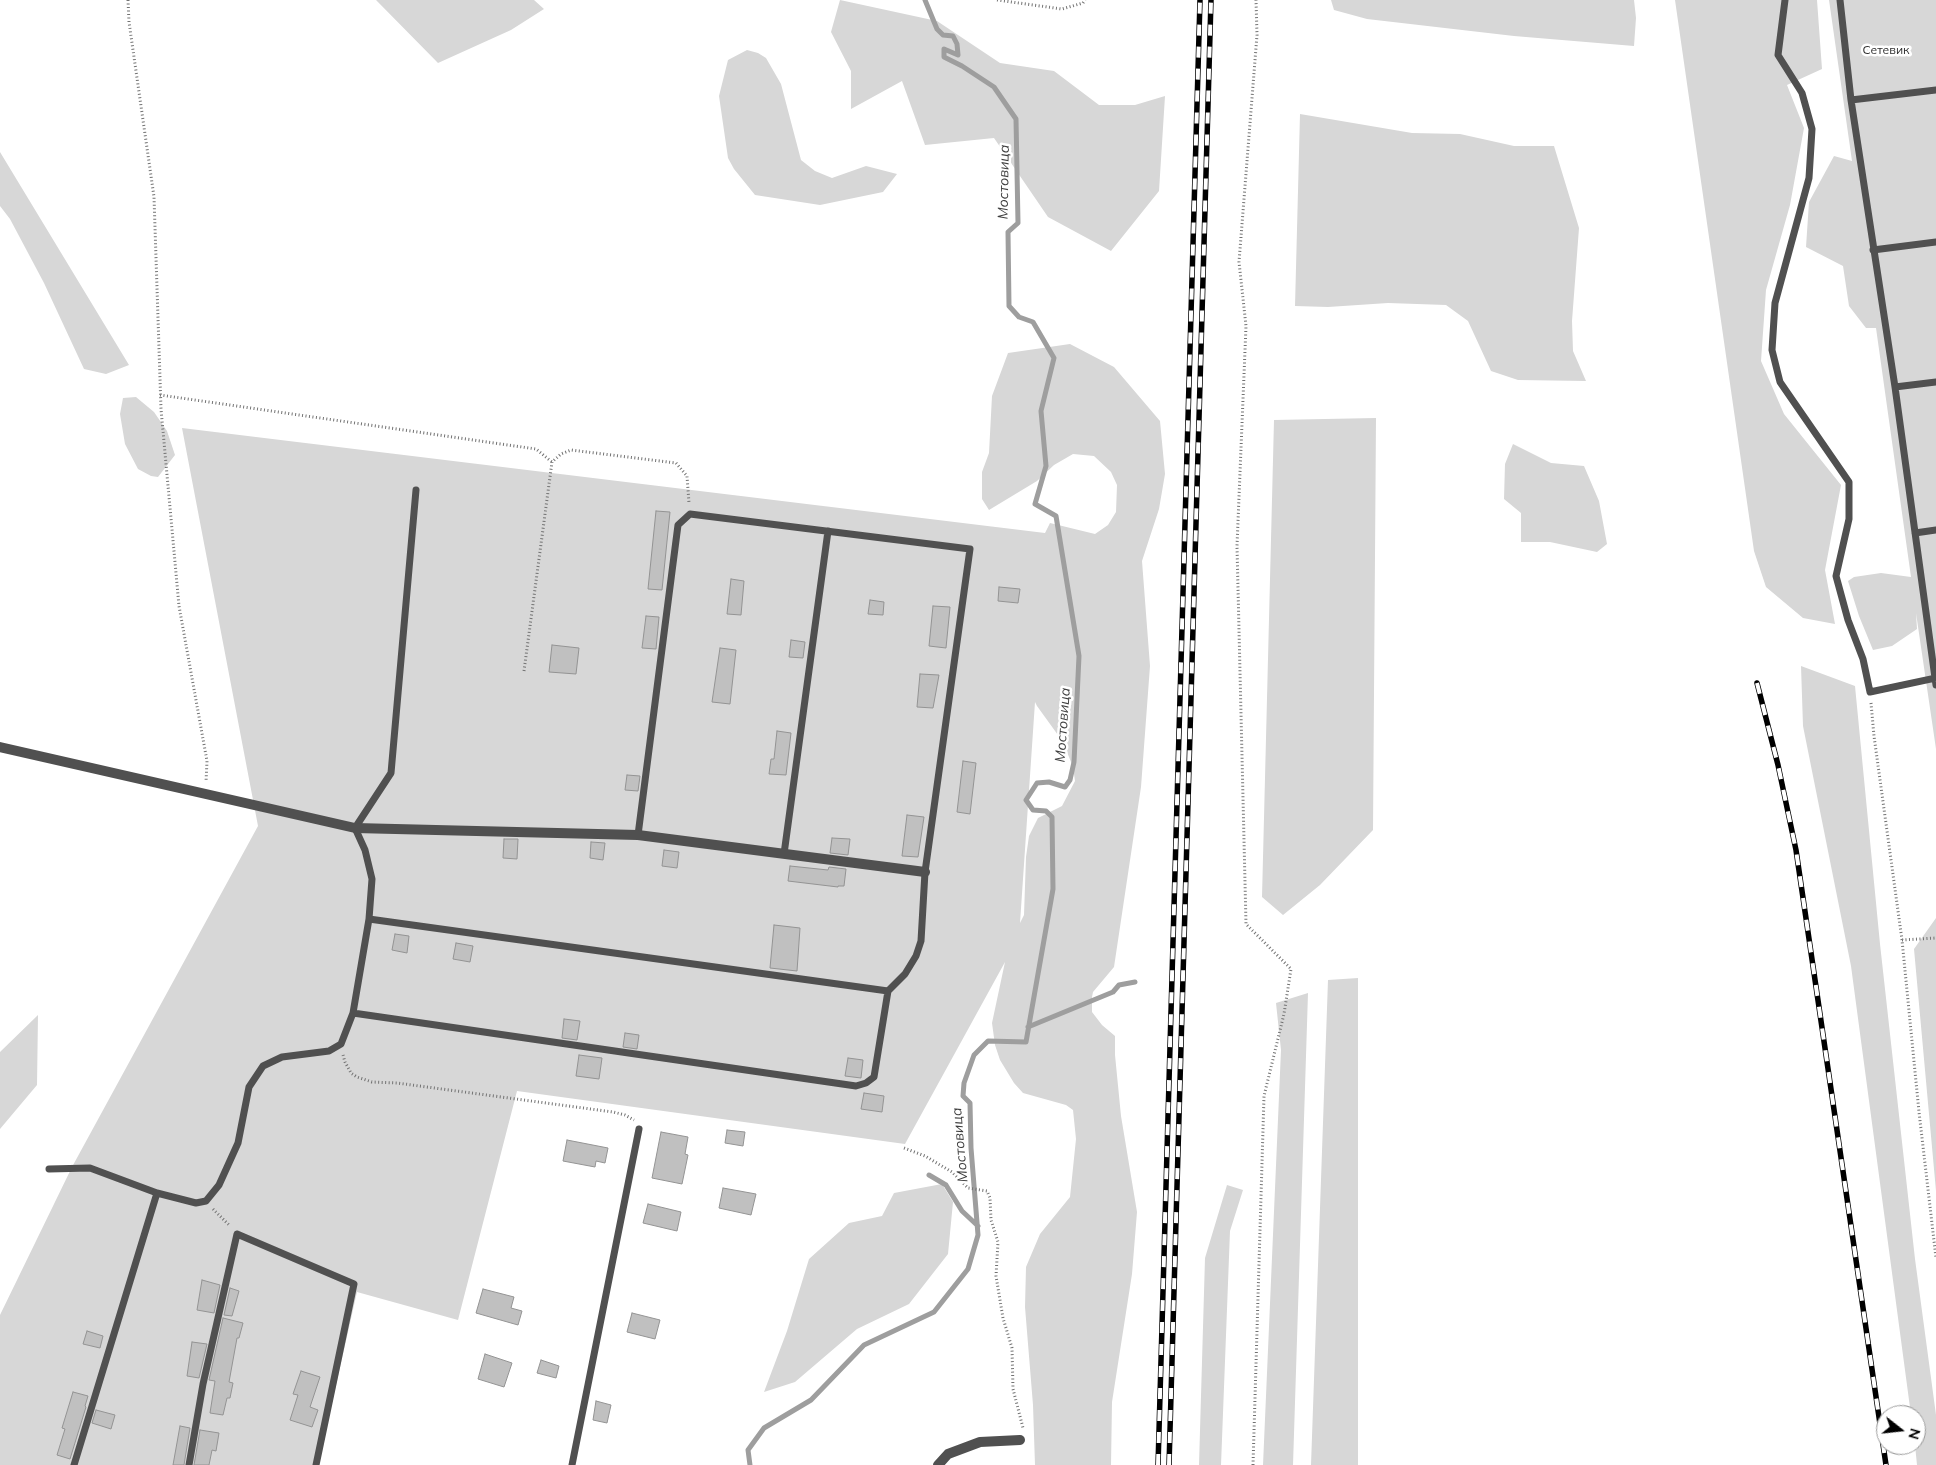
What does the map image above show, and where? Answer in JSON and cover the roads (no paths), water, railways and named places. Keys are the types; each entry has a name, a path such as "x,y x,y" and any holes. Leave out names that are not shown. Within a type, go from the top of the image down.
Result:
{"street":[{"path":"0,747 355,828 638,835 925,872"},
{"path":"938,1465 948,1454 980,1442 1020,1440"}],"lane":[{"path":"1786,0 1778,55 1802,93 1812,129 1809,178 1775,303 1772,350 1780,382 1849,482 1849,519 1836,576 1848,620 1863,658 1870,692 1936,680 1895,387 1850,100 1840,0"},
{"path":"1850,100 1936,90"},
{"path":"1873,250 1936,242"},
{"path":"1895,387 1936,382"},
{"path":"49,1169 90,1168 157,1193 196,1203 206,1201 219,1185 238,1143 249,1087 263,1066 282,1057 329,1051 341,1044 353,1013 369,919 372,879 365,850 355,828 391,773 416,490"},
{"path":"353,1013 856,1086 866,1083 874,1077 888,991 905,974 916,956 921,940 925,872 970,548 690,514 678,525 638,835"},
{"path":"1914,533 1936,530"},
{"path":"784,854 828,531"},
{"path":"369,919 888,991"},
{"path":"572,1465 639,1129"},
{"path":"74,1465 157,1193"},
{"path":"190,1465 203,1384 237,1234 354,1284 316,1465"}],"waterway":[{"name":"Мостовица","path":"750,1465 748,1450 764,1428 811,1400 864,1345 934,1312 968,1269 978,1235 971,1148 970,1103 963,1096 964,1083 974,1055 988,1041 1026,1042 1053,889 1052,817 1046,811 1033,810 1026,800 1037,783 1049,782 1065,787 1070,780 1074,762 1079,656 1056,516 1035,504 1046,466 1041,411 1054,358 1033,322 1019,317 1009,306 1008,232 1018,223 1016,119 994,87 962,66 944,57 944,49 958,55 957,44 953,36 943,35 937,29 925,0"},
{"path":"1028,1027 1113,992 1119,985 1135,982"},
{"path":"929,1175 946,1185 962,1211 978,1226"}],"railway":[{"path":"1158,1465 1200,0"},
{"path":"1169,1465 1211,0"},
{"path":"1757,683 1778,765 1796,850 1886,1465"}],"park label":[{"name":"Сетевик","path":"1886,50"}]}
